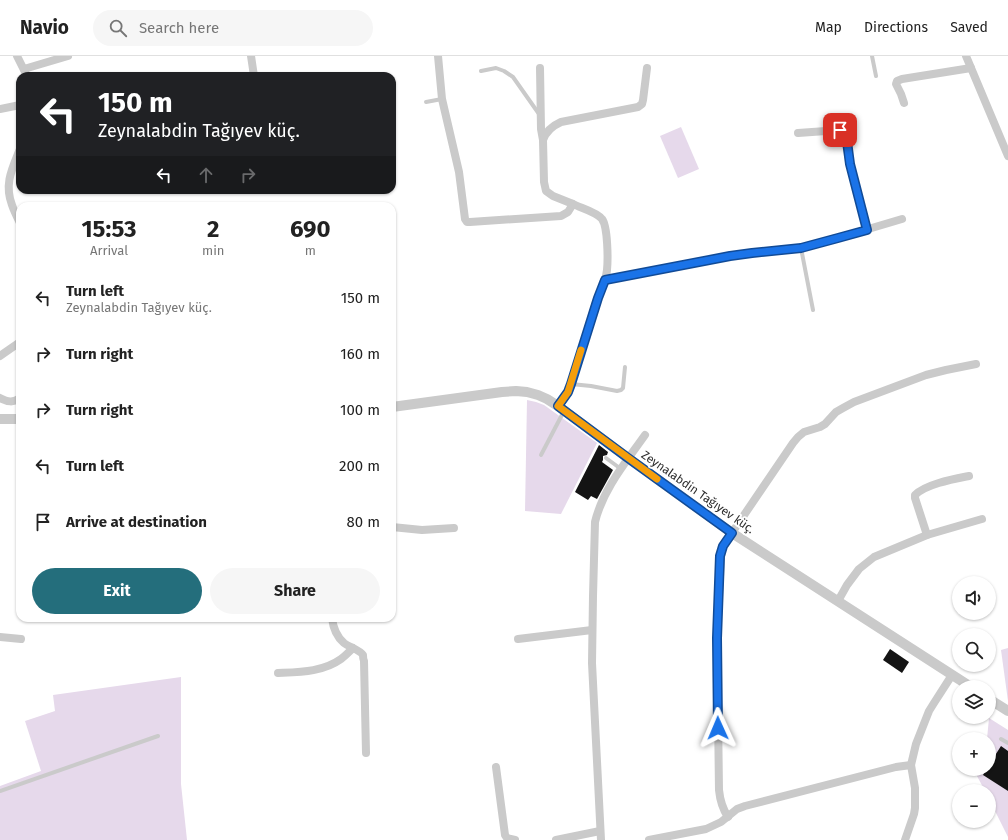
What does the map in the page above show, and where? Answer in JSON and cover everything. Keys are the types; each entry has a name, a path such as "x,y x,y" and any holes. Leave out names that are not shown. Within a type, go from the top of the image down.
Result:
{"street":[{"path":"17,56 25,72 68,56"},
{"path":"251,56 253,72"},
{"path":"438,56 442,99 459,172 465,220 467,222 561,216 568,212 573,204"},
{"path":"966,56 1008,156"},
{"path":"540,68 540,116 543,140 544,182 546,191 553,196 598,215 603,220 605,225 608,257 605,280 571,384 561,409"},
{"path":"543,140 551,127 561,122 638,107 642,104 643,100 647,68"},
{"path":"904,103 896,84 897,81 971,68"},
{"path":"0,109 16,106"},
{"path":"798,133 844,131 846,134 850,164 867,230"},
{"path":"16,167 10,175 8,189 16,214"},
{"path":"605,280 730,256 801,248 902,219"},
{"path":"0,356 16,345"},
{"path":"728,817 722,809 719,790 717,638 720,556 723,546 793,443 804,432 825,424 836,412 854,402 926,375 976,364"},
{"name":"Zeynalabdin Tağıyev küç.","path":"396,406 502,392 516,391 538,394 561,409 732,533 960,680"},
{"path":"0,398 9,402 16,400"},
{"path":"0,419 16,419"},
{"path":"556,840 601,836 592,663 595,522 603,498 645,434"},
{"path":"927,535 915,495 919,491 948,480 969,476"},
{"path":"838,601 847,585 860,569 874,557 927,535 982,519"},
{"path":"396,527 422,530 454,528"},
{"path":"333,622 335,631 339,637 344,642 360,651 363,655 366,753"},
{"path":"518,639 592,630"},
{"path":"0,638 20,638"},
{"path":"278,673 305,672 331,665 341,659 353,648"},
{"path":"905,840 915,808 915,788 911,765 916,744 929,711 952,675"},
{"path":"996,703 1008,711"},
{"path":"649,840 706,829 721,822 737,809 745,806 911,765"},
{"path":"496,767 505,835 507,838 516,840"}],"lane":[{"path":"872,56 876,76"},
{"path":"481,71 496,68 513,77 540,116"},
{"path":"426,102 442,99"},
{"path":"801,248 813,310"},
{"path":"571,384 617,391 621,390 623,388 625,367"},
{"path":"540,456 561,409"},
{"path":"606,458 621,469"},
{"path":"0,791 158,736"},
{"path":"1001,739 1008,743"}],"shaded area":[{"path":"681,127 699,169 678,178 660,136"},
{"path":"527,400 544,405 597,443 561,514 525,511"},
{"path":"1008,648 1008,701 1001,650"},
{"path":"181,677 181,784 187,840 0,840 0,786 41,771 25,721 55,711 53,695"},
{"path":"996,722 1008,730 1008,837 996,813 996,784 981,784 977,776 996,776 996,732 988,732 988,724 996,724"}],"building":[{"path":"599,445 608,452 607,455 603,456 602,462 613,470 597,499 591,496 588,500 575,492"},
{"path":"890,649 909,662 902,673 883,660"},
{"path":"1001,746 1008,751 1008,791 985,776 996,776 996,754"}],"slow traffic":[{"path":"581,350 568,392 558,406 657,479"}],"route":[{"path":"718,728 717,638 720,556 723,546 732,533 558,406 568,392 571,384 605,280 730,256 801,248 867,230 847,151 846,134 844,131 840,130"}]}
